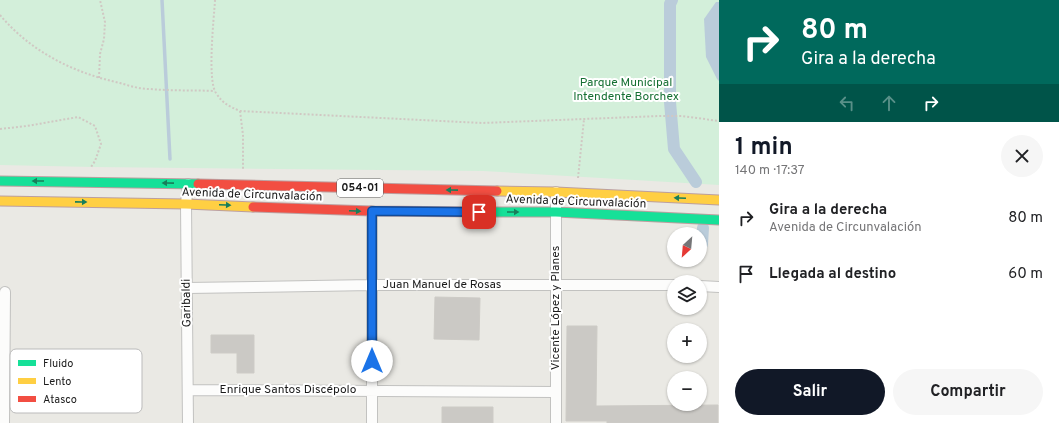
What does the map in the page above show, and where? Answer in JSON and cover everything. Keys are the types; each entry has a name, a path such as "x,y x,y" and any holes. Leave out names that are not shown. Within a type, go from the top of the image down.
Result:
{"highway":[{"name":"Avenida de Circunvalación","path":"0,181 556,192 719,200"},
{"name":"Avenida de Circunvalación","path":"0,200 186,204 372,211 556,212 719,220"}],"street":[{"name":"Garibaldi","path":"188,184 186,204 188,423"},
{"name":"Vicente López y Planes","path":"556,192 556,423"},
{"path":"372,211 372,423"},
{"name":"Juan Manuel de Rosas","path":"187,288 372,285 667,285"},
{"path":"707,286 719,287"},
{"path":"4,423 5,292"},
{"name":"Enrique Santos Discépolo","path":"188,390 556,392"}],"path":[{"path":"99,78 100,54 104,39 105,22 100,0"},
{"path":"215,0 211,68 214,91 224,103 240,111 482,123 660,116 682,116 719,121"},
{"path":"0,15 18,34 45,55 70,67 99,78 149,89 214,91"},
{"path":"240,111 243,135 244,173"},
{"path":"0,129 78,117 95,126 102,144 95,161 78,182"},
{"path":"577,182 584,119"}],"green space":[{"name":"Parque Municipal Intendente Borchex","path":"0,0 719,0 719,185 483,171 0,165"}],"water":[{"path":"716,2 719,2 719,81 706,57 704,19"}],"building":[{"path":"435,297 480,298 479,340 434,339"},
{"path":"567,326 597,326 596,406 667,405 667,411 707,411 707,405 718,405 718,423 607,423 607,421 566,421"},
{"path":"211,335 254,335 254,373 237,373 237,353 211,353"},
{"path":"442,407 493,407 493,423 442,423"}],"waterway":[{"path":"162,0 170,159"},
{"path":"672,0 670,4 670,102 674,149 696,182"}],"traffic: fast":[{"path":"0,181 198,184"},
{"path":"477,212 556,212 719,220"}],"traffic: slow":[{"path":"497,191 556,192 719,200"},
{"path":"0,201 186,204 253,207"}],"traffic: jam":[{"path":"198,184 497,191"},
{"path":"253,207 372,211 477,212"}],"route":[{"path":"372,361 372,211 479,212"}]}
